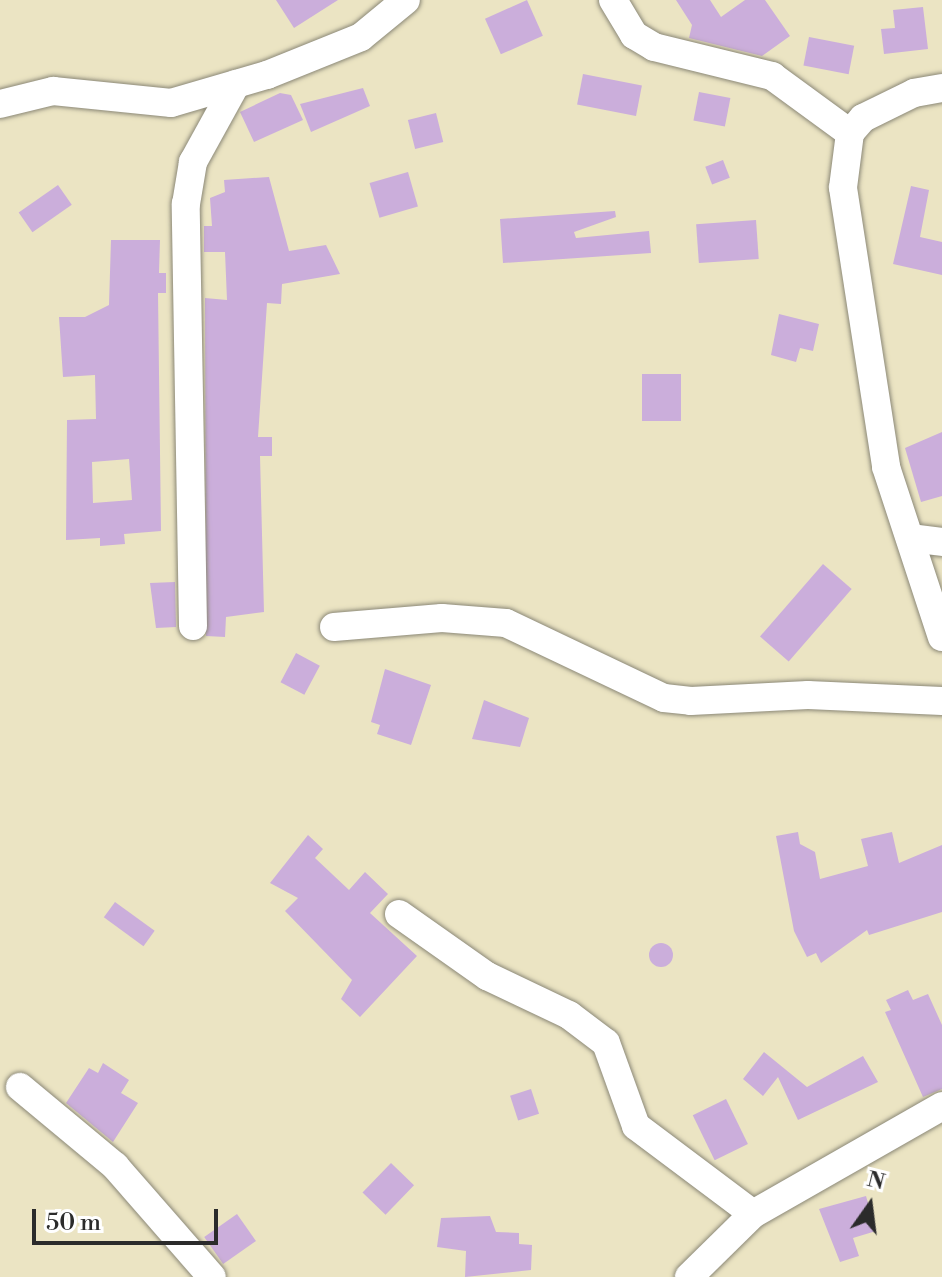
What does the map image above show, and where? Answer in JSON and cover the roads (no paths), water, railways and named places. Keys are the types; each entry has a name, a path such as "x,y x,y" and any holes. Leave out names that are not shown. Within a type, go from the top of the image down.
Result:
{"street":[{"path":"0,104 53,91 171,103 236,84 361,37 406,0"},
{"path":"613,0 634,35 654,47 772,76 850,133"},
{"path":"193,626 186,204 193,162 236,84"},
{"path":"850,133 914,93 942,88"},
{"path":"850,133 843,188 886,467 942,637"},
{"path":"910,538 942,542"},
{"path":"334,627 453,617 506,623 664,698 691,701 808,695 942,701"},
{"path":"399,914 487,976 569,1015 606,1043 636,1126 753,1214"},
{"path":"20,1087 115,1166 212,1277"},
{"path":"689,1277 753,1214 942,1106"}]}
